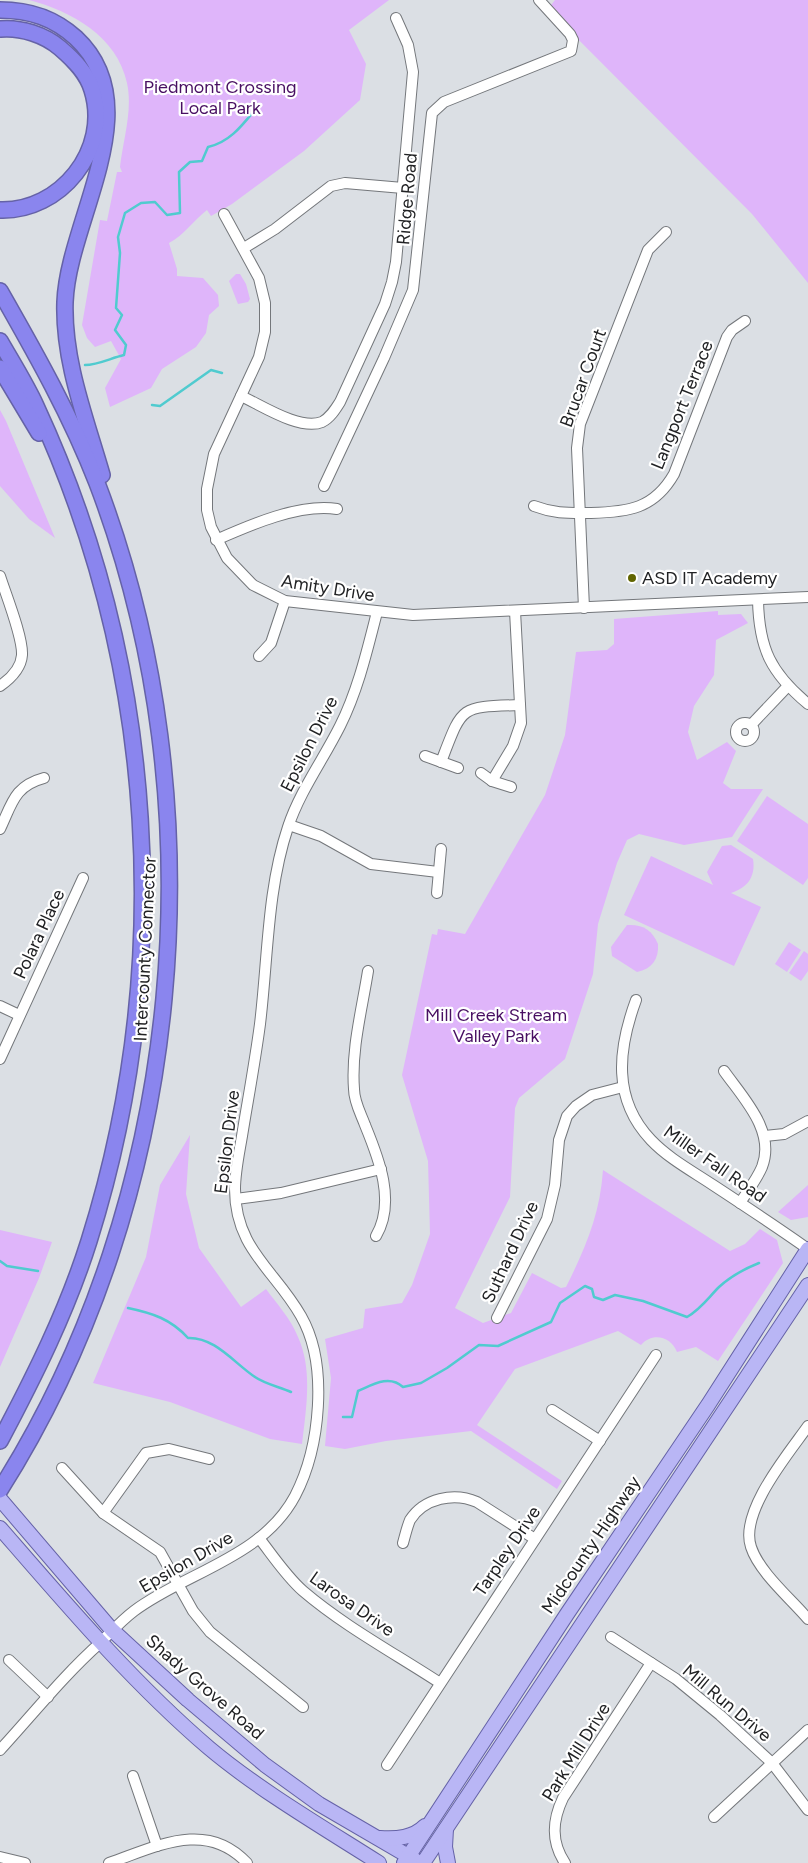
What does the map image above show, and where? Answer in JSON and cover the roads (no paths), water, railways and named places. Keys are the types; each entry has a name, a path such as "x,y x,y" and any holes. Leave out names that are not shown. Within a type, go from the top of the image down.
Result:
{"highway":[{"path":"0,10 26,11 41,15 70,32 92,57 104,86 107,111 105,143 68,278 65,320 71,365 105,486 128,579"},
{"path":"0,29 37,34 53,42 70,57 84,73 92,90 96,126 84,164 60,189 46,200 26,208 0,210"},
{"name":"Intercounty Connector","path":"0,291 54,386 81,445 97,484 128,579 158,712 168,833 170,904 166,984 158,1057 131,1180 97,1291 72,1354 39,1423 0,1490"},
{"name":"Intercounty Connector","path":"0,341 35,404 72,490 107,606 126,686 132,725 141,820 144,921 136,1018 126,1085 115,1141 89,1240 52,1336 0,1441"},
{"path":"0,368 72,490"}],"main road":[{"name":"Midcounty Highway","path":"414,1861 432,1820 567,1614 708,1406 808,1249"},
{"name":"Midcounty Highway","path":"414,1861 446,1828 808,1285"},
{"name":"Shady Grove Road","path":"0,1499 107,1636 188,1700 265,1765 319,1804 414,1861"},
{"name":"Shady Grove Road","path":"0,1528 107,1636 210,1749 309,1819 379,1863"},
{"path":"377,1838 391,1839 413,1835 432,1820"},
{"path":"446,1828 445,1847 448,1863"}],"street":[{"name":"Ridge Road","path":"324,486 384,358 413,290 432,113 444,102 571,51 573,40 570,34 539,0"},
{"path":"241,396 306,424 322,422 330,416 340,402 389,293 396,262 413,72 408,45 396,18"},
{"path":"244,248 275,229 332,186 345,183 402,188"},
{"name":"Amity Drive","path":"224,214 259,278 266,316 265,332 258,357 221,437 209,471 207,510 216,540 226,558 253,585 285,601 413,615 808,597"},
{"name":"Brucar Court","path":"584,608 577,448 580,424 648,250 666,232"},
{"name":"Langport Terrace","path":"534,506 556,513 617,512 635,508 651,500 668,485 727,337 732,330 744,321"},
{"path":"216,540 240,530 314,507 337,509"},
{"path":"0,576 22,655 16,671 0,686"},
{"path":"758,600 758,618 764,645 774,670 787,687 808,704"},
{"path":"259,656 271,643 285,601"},
{"path":"492,781 518,735 521,723 515,611"},
{"name":"Epsilon Drive","path":"0,1750 48,1697 134,1611 221,1564 259,1538 286,1510 306,1471 314,1439 319,1377 314,1347 302,1316 257,1256 241,1230 236,1199 236,1173 260,1025 276,870 289,825 299,800 342,722 362,669 377,612"},
{"path":"751,725 787,687"},
{"path":"441,762 461,716 470,708 520,705"},
{"path":"425,756 458,768"},
{"path":"480,773 492,781 511,787"},
{"path":"0,829 17,792 30,782 44,778"},
{"path":"289,825 321,836 371,864 438,872"},
{"path":"437,893 441,849"},
{"name":"Polara Place","path":"0,1060 83,878"},
{"path":"368,971 354,1060 354,1089 381,1169 385,1211 384,1223 376,1236"},
{"name":"Miller Fall Road","path":"636,1000 621,1050 623,1087 637,1123 651,1141 679,1163 808,1249"},
{"path":"0,1006 19,1015"},
{"path":"724,1071 756,1116 765,1136 762,1167 740,1203"},
{"name":"Suthard Drive","path":"497,1318 547,1219 555,1185 559,1140 568,1116 576,1106 592,1095 623,1087"},
{"path":"765,1136 784,1134 808,1121"},
{"path":"236,1199 281,1193 381,1169"},
{"name":"Tarpley Drive","path":"387,1766 656,1355"},
{"path":"552,1410 600,1441"},
{"path":"808,1426 805,1439 760,1498 751,1519 750,1540 751,1548 762,1566 808,1619"},
{"path":"103,1513 146,1453 169,1449 209,1459"},
{"path":"62,1468 103,1513 160,1552 193,1611 210,1632 303,1707"},
{"path":"403,1543 410,1521 418,1512 426,1504 446,1497 469,1498 478,1502 535,1539"},
{"name":"Larosa Drive","path":"259,1538 291,1579 303,1591 334,1615 440,1683"},
{"name":"Mill Run Drive","path":"611,1637 676,1679 720,1714 772,1763 808,1810"},
{"path":"9,1660 48,1697"},
{"name":"Park Mill Drive","path":"565,1863 556,1844 554,1832 556,1813 562,1798 651,1663"},
{"path":"714,1817 808,1730"},
{"path":"133,1776 157,1846"},
{"path":"109,1863 183,1839 206,1840 227,1846 238,1853 247,1863"},
{"path":"0,1857 25,1863"}],"waterway":[{"path":"85,365 100,363 124,355 126,345 115,330 122,315 116,308 120,253 118,237 125,213 141,203 155,202 167,215 180,213 179,172 190,162 202,161 208,147 224,141 242,125 258,106"},
{"path":"152,405 160,406 211,370 222,373"},
{"path":"0,1261 7,1266 38,1271"},
{"path":"343,1417 352,1417 358,1391 386,1381 398,1383 403,1387 421,1383 447,1368 479,1345 498,1346 551,1322 560,1303 585,1286 592,1289 594,1297 603,1300 615,1295 643,1301 687,1317 700,1307 728,1279 759,1263"},
{"path":"128,1308 168,1321 188,1338 198,1339 216,1346 259,1379 291,1392"}],"place":[{"name":"ASD IT Academy","path":"632,578"}],"park label":[{"name":"Piedmont Crossing Local Park","path":"220,97"},
{"name":"Mill Creek Stream Valley Park","path":"496,1025"}]}
